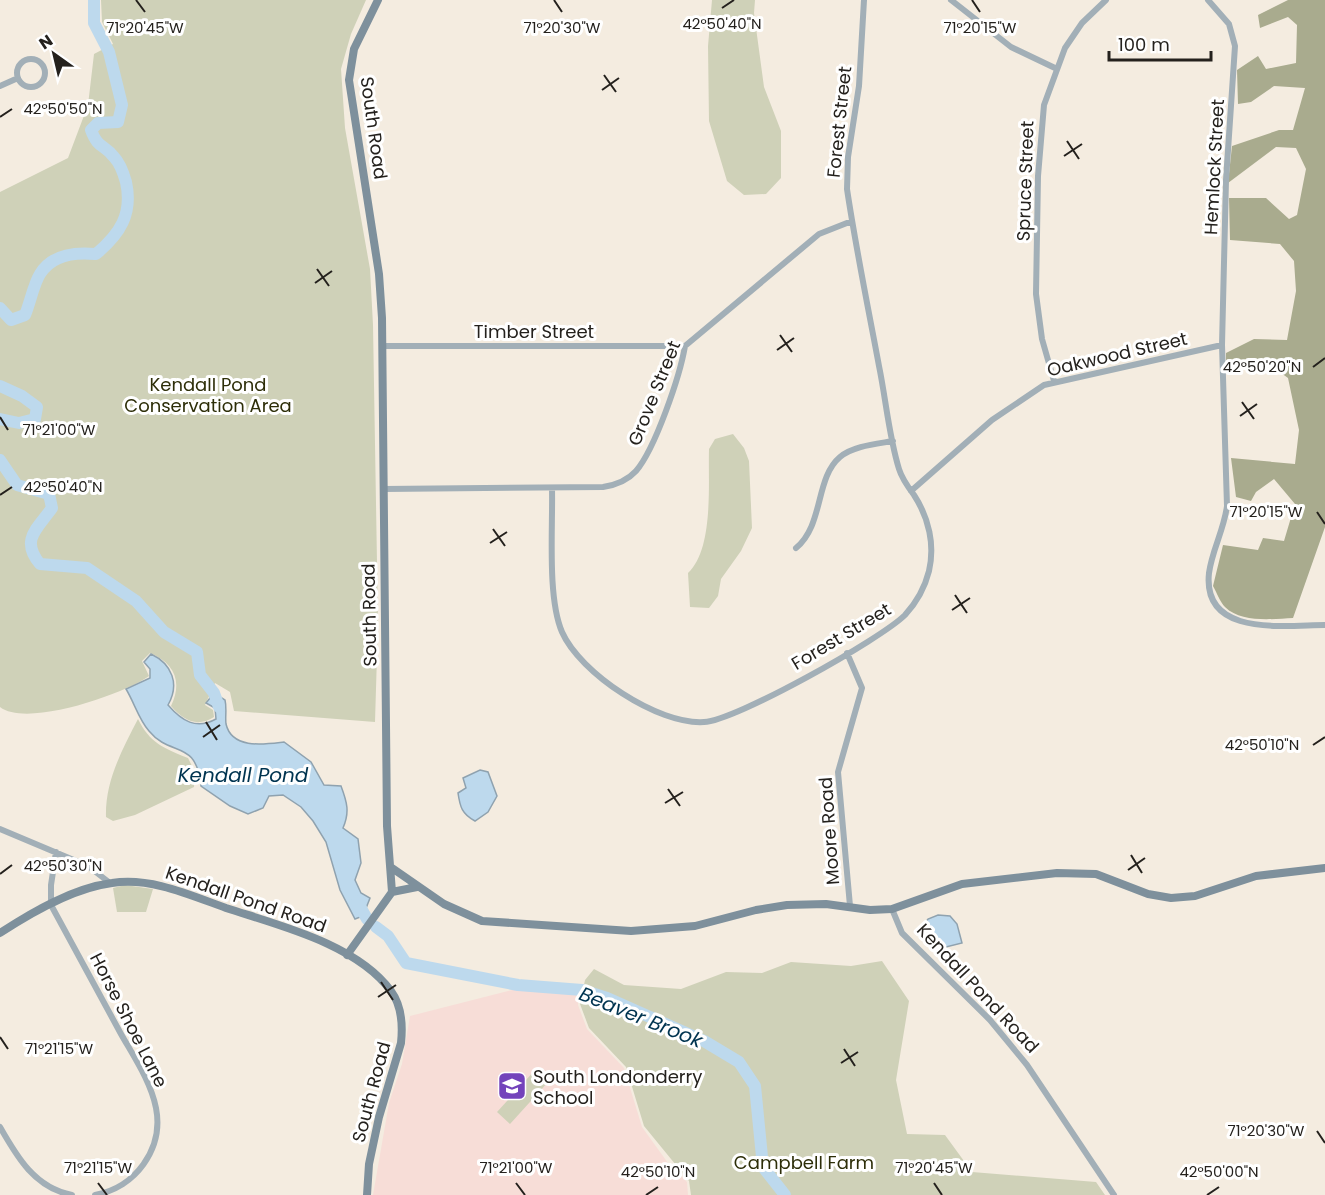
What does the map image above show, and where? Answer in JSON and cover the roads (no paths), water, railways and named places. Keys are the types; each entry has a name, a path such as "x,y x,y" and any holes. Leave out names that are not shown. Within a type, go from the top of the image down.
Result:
{"street":[{"name":"South Road","path":"378,0 354,49 349,80 379,274 382,346 387,826 392,868 392,892"},
{"name":"Forest Street","path":"552,488 555,600 562,632 570,646 592,668 644,706 689,722 720,720 750,708 894,624 911,608 923,588 930,565 931,541 922,511 899,468 852,221 846,173 859,86 864,0"},
{"path":"951,0 1011,47 1055,68"},
{"name":"Spruce Street","path":"1054,381 1042,339 1036,294 1038,176 1043,114 1055,68 1078,28 1106,0"},
{"name":"Hemlock Street","path":"1208,0 1229,24 1235,46 1226,180 1222,345 1227,506 1224,525 1209,573 1211,594 1222,612 1240,622 1254,625 1325,625"},
{"path":"36,60 44,68 44,77 36,86 24,85 18,78 18,67 24,61 36,60"},
{"path":"0,86 18,78"},
{"name":"Grove Street","path":"384,489 611,486 626,480 637,470 653,440 681,365 685,346 819,234 852,221"},
{"name":"Oakwood Street","path":"911,491 1011,405 1054,381 1222,345"},
{"name":"Timber Street","path":"382,346 685,346"},
{"path":"796,548 810,532 834,464 846,453 893,441"},
{"name":"Moore Road","path":"847,653 862,688 860,704 838,772 850,906"},
{"path":"0,829 88,866 110,883"},
{"path":"51,905 51,885 56,852"},
{"path":"392,868 417,887 461,914 482,921 592,930 663,931 787,905 850,906 870,910 892,909 962,884 1054,873 1096,874 1148,894 1173,898 1195,896 1256,876 1325,868"},
{"name":"Kendall Pond Road","path":"0,933 51,905 110,883 148,883 295,930 347,955"},
{"path":"347,955 392,892 417,887"},
{"name":"Horse Shoe Lane","path":"51,905 136,1063 156,1109 155,1141 145,1163 122,1185 95,1195"},
{"name":"Kendall Pond Road","path":"892,909 902,933 991,1021 1028,1065 1114,1195"},
{"name":"South Road","path":"347,955 383,982 396,998 402,1019 401,1042 374,1140 367,1195"},
{"path":"0,1126 32,1175 52,1189 72,1195"}],"water":[{"name":"Kendall Pond","path":"151,654 169,669 172,675 173,690 168,705 184,719 202,724 216,719 215,708 206,703 214,693 225,700 226,724 229,732 235,738 250,744 284,742 311,762 324,785 341,786 347,807 343,828 358,839 361,863 355,880 361,893 370,898 363,916 355,919 340,890 326,842 301,807 283,795 269,796 263,808 248,814 230,806 201,786 194,761 188,755 157,739 149,731 142,722 126,689 150,678 150,669 144,662"},
{"path":"480,770 488,772 497,796 488,812 475,821 462,810 458,793 466,788 463,778"},
{"path":"938,915 950,916 957,924 962,943 946,947 933,940 923,926 928,919"}],"waterway":[{"name":"Beaver Brook","path":"0,308 11,320 25,315 36,283 45,267 65,256 80,253 96,254 112,239 126,214 128,193 122,169 96,140 91,130 98,123 118,122 122,105 109,52 94,23 94,0"},
{"name":"Beaver Brook","path":"0,386 22,396 37,407 35,419 19,423 0,419"},
{"name":"Beaver Brook","path":"0,460 17,485 49,494 52,508 36,529 31,541 34,556 40,564 87,568 136,601 164,632 197,652 200,675 214,693 219,707"},
{"name":"Beaver Brook","path":"357,901 367,919"},
{"name":"Beaver Brook","path":"376,927 388,936 406,963 518,985 582,990 607,998 704,1041 739,1062 755,1086 763,1167 785,1195"}],"place":[{"name":"South Londonderry School","path":"512,1086"}],"park label":[{"name":"Kendall Pond Conservation Area","path":"208,394"},
{"name":"Campbell Farm","path":"804,1162"}]}
